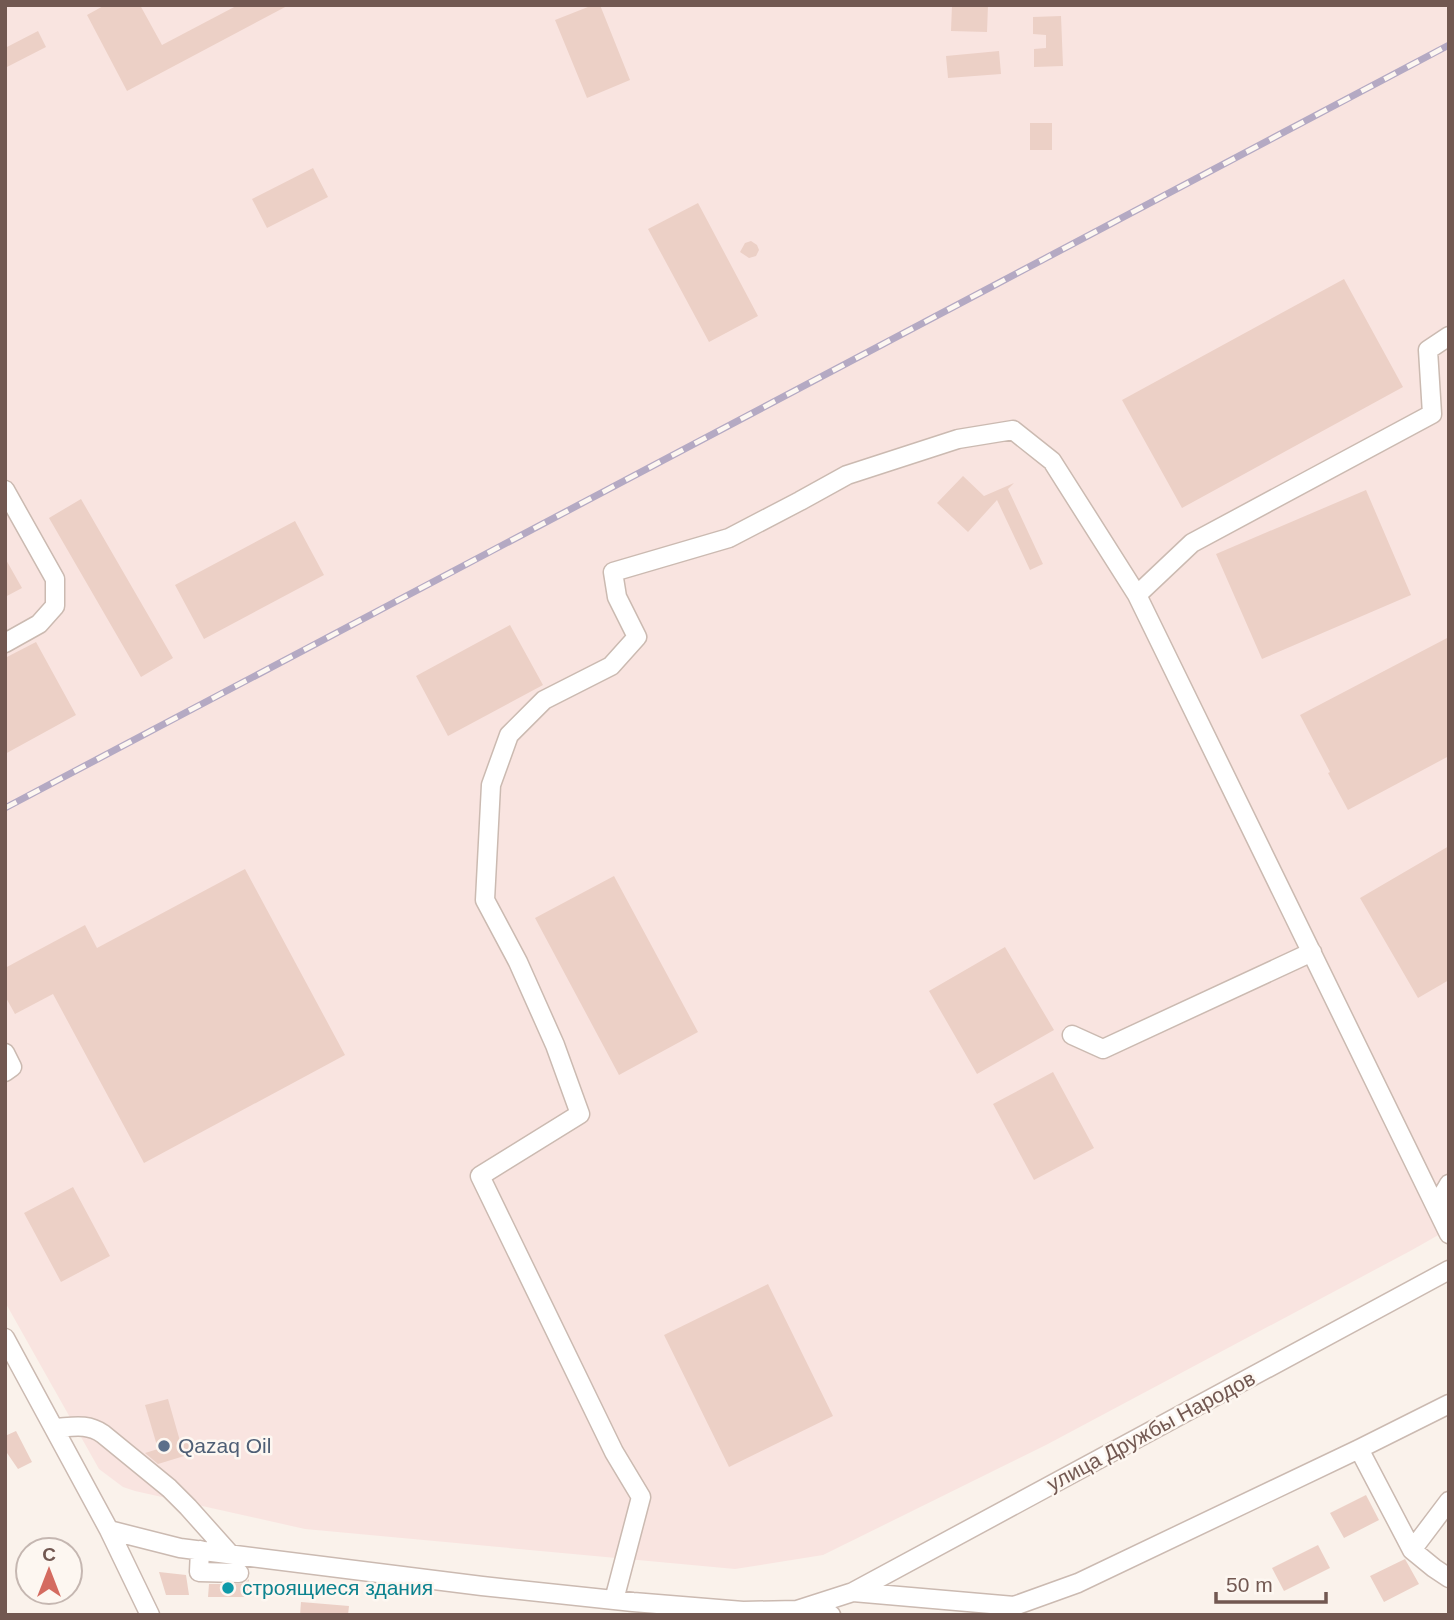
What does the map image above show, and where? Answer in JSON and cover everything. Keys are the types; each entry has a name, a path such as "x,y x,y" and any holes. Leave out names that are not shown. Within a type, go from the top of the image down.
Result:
{"street":[{"path":"1137,595 1192,543 1432,414 1428,350 1449,336"},
{"path":"614,1600 641,1497 614,1452 480,1176 579,1114 555,1045 518,961 485,900 491,785 509,736 544,700 611,666 637,637 617,597 613,572 729,538 847,475 958,439 1013,430 1052,461 1137,595 1449,1234"},
{"path":"5,491 55,579 55,606 39,624 5,643"},
{"path":"1072,1035 1103,1049 1312,952"},
{"path":"5,1053 12,1068 5,1072"},
{"path":"1441,1215 1442,1196 1449,1184"},
{"name":"улица Дружбы Народов","path":"797,1610 853,1592 1449,1270"},
{"path":"5,1338 109,1530 149,1615"},
{"name":"улица Дружбы Народов","path":"853,1592 1014,1606 1078,1583 1449,1404"},
{"path":"54,1428 86,1426 103,1434 169,1488 230,1554"},
{"path":"1359,1449 1412,1550 1449,1578"},
{"path":"1412,1550 1449,1501"},
{"path":"109,1530 180,1548 482,1586 717,1611 797,1610 831,1615"},
{"path":"200,1550 199,1572 239,1573"}],"shaded area":[{"path":"5,5 1449,5 1449,1229 1046,1445 823,1555 735,1569 305,1529 135,1491 123,1487 99,1469 5,1302"}],"building":[{"path":"105,5 140,5 162,45 238,5 289,5 127,91 87,15"},
{"path":"593,5 600,5 630,80 587,98 555,20"},
{"path":"952,5 988,5 987,32 951,31"},
{"path":"1061,16 1063,66 1034,67 1034,49 1046,48 1046,35 1033,34 1033,17"},
{"path":"38,31 46,47 5,68 5,48"},
{"path":"999,51 1001,74 948,78 946,56"},
{"path":"1030,123 1052,123 1052,150 1030,150"},
{"path":"313,168 328,197 267,228 252,199"},
{"path":"698,203 758,316 709,342 648,229"},
{"path":"751,241 759,250 756,256 749,258 740,252 745,243"},
{"path":"1344,279 1403,387 1182,508 1122,400"},
{"path":"963,476 984,496 1014,483 1008,489 1043,564 1030,570 997,500 968,532 937,503"},
{"path":"1366,490 1411,595 1262,659 1216,554"},
{"path":"81,499 173,658 141,677 49,518"},
{"path":"295,521 324,575 204,639 175,585"},
{"path":"5,558 22,588 5,597"},
{"path":"510,625 543,685 448,736 416,676"},
{"path":"1449,637 1449,756 1348,810 1300,715"},
{"path":"36,642 76,715 5,754 5,658"},
{"path":"1449,846 1449,980 1418,998 1360,898"},
{"path":"245,869 345,1055 144,1163 53,994 15,1014 5,996 5,968 85,925 97,948"},
{"path":"614,876 698,1032 619,1075 535,918"},
{"path":"1005,947 1054,1030 977,1074 929,991"},
{"path":"1053,1072 1094,1148 1034,1180 993,1104"},
{"path":"73,1187 110,1256 61,1282 24,1213"},
{"path":"768,1284 833,1416 729,1467 664,1335"},
{"path":"168,1399 180,1441 190,1438 194,1453 158,1464 145,1453 158,1449 145,1405"},
{"path":"16,1431 32,1462 18,1469 5,1450 5,1436"},
{"path":"1366,1495 1379,1520 1344,1538 1330,1513"},
{"path":"1318,1545 1330,1568 1284,1591 1272,1568"},
{"path":"1405,1559 1419,1584 1384,1602 1370,1576"},
{"name":"строящиеся здания","path":"159,1572 186,1575 189,1595 166,1595"},
{"name":"строящиеся здания","path":"249,1579 248,1597 208,1597 209,1584 239,1584"},
{"path":"301,1602 349,1606 348,1615 300,1615"}],"railway":[{"path":"5,808 1449,45"}],"place":[{"name":"Qazaq Oil","path":"164,1446"},
{"name":"строящиеся здания","path":"228,1588"}]}
